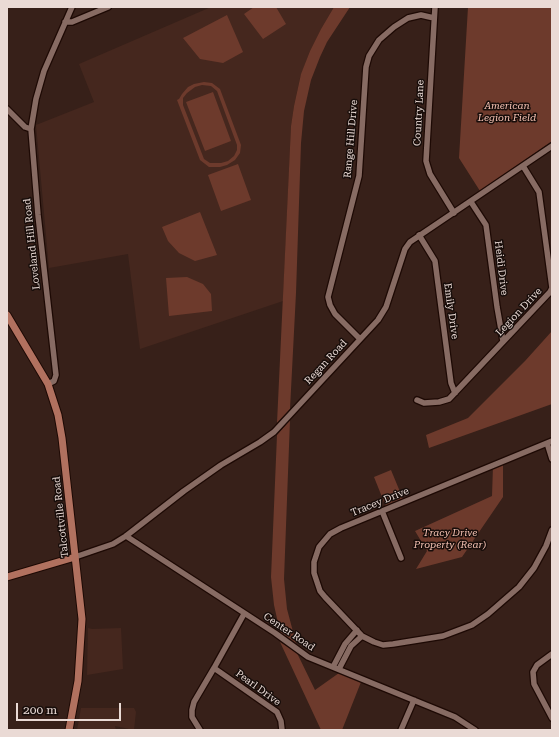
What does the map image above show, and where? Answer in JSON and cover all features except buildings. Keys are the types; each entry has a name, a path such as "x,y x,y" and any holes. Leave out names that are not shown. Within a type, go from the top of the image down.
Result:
{"main road":[{"name":"Talcottville Road","path":"7,315 48,384 58,415 62,438 82,619 78,681 69,730"},
{"path":"7,577 75,557"}],"street":[{"path":"7,109 25,127 31,129 36,99 44,70 72,7"},
{"path":"66,22 72,22 108,7"},
{"name":"Country Lane","path":"435,7 426,161 430,174 454,213"},
{"name":"Range Hill Drive","path":"360,339 335,314 328,297 358,176 366,67 369,56 379,40 394,27 408,18 420,15 434,18"},
{"name":"Loveland Hill Road","path":"31,129 38,215 56,375 54,382 48,384"},
{"name":"Regan Road","path":"75,557 113,544 126,536 182,492 221,465 274,432 378,320 383,312 405,249 410,242 552,146"},
{"name":"Legion Drive","path":"417,400 424,403 439,402 449,399 550,292 552,288 539,192 523,166"},
{"name":"Heidi Drive","path":"471,202 486,225 497,307 504,341"},
{"name":"Emily Drive","path":"419,235 435,261 451,384 455,393"},
{"path":"549,442 552,459"},
{"name":"Tracey Drive","path":"362,636 320,591 314,572 314,562 319,547 330,534 341,528 549,442"},
{"path":"382,511 401,558"},
{"path":"339,669 351,646 362,636 383,645 443,636 472,625 488,614 519,587 534,568 546,546 552,530"},
{"name":"Center Road","path":"126,536 275,633 308,657 454,717 475,730"},
{"path":"200,730 192,717 194,702 244,614"},
{"path":"333,667 345,644 357,630"},
{"path":"552,654 537,665 533,672 534,684 552,718"},
{"name":"Pearl Drive","path":"214,668 277,712 281,721 282,730"},
{"path":"401,730 414,700"}],"shaded area":[{"path":"211,7 334,7 310,51 300,78 294,106 291,126 283,301 140,349 128,254 49,268 36,125 94,102 79,64"},
{"path":"88,628 121,628 123,669 87,675"},
{"path":"81,708 134,708 136,712 134,730 115,726 116,730 77,730"}],"green space":[{"path":"254,7 276,7 286,24 263,39 244,14"},
{"path":"334,7 350,7 327,42 320,57 311,80 304,111 301,143 296,293 290,409 277,423 291,126 301,74 310,51"},
{"name":"American Legion Field","path":"468,7 552,7 552,141 480,191 459,158"},
{"path":"227,15 243,52 223,63 200,59 183,38"},
{"path":"204,82 212,83 220,89 241,145 240,153 235,160 227,165 220,167 209,167 200,160 177,100 188,87","holes":["202,85 211,86 217,91 237,145 237,150 234,156 228,161 221,163 210,163 204,159 183,105 183,98 195,87"]},
{"path":"213,92 231,141 205,151 186,102"},
{"path":"238,164 251,200 221,211 208,175"},
{"path":"200,212 217,255 195,261 179,253 168,241 162,227"},
{"path":"187,277 203,284 211,294 212,311 169,316 166,278"},
{"path":"552,331 552,404 429,448 426,435 468,418 525,361"},
{"path":"290,420 284,579 287,609 296,643 280,632 274,605 271,577 277,435"},
{"name":"Tracy Drive Property (Rear)","path":"503,462 503,497 462,557 416,569 427,551 415,531 492,496 493,466"},
{"path":"391,470 403,499 386,507 374,477"},
{"path":"280,642 297,653 315,690 339,673 361,682 342,730 321,730"}]}
